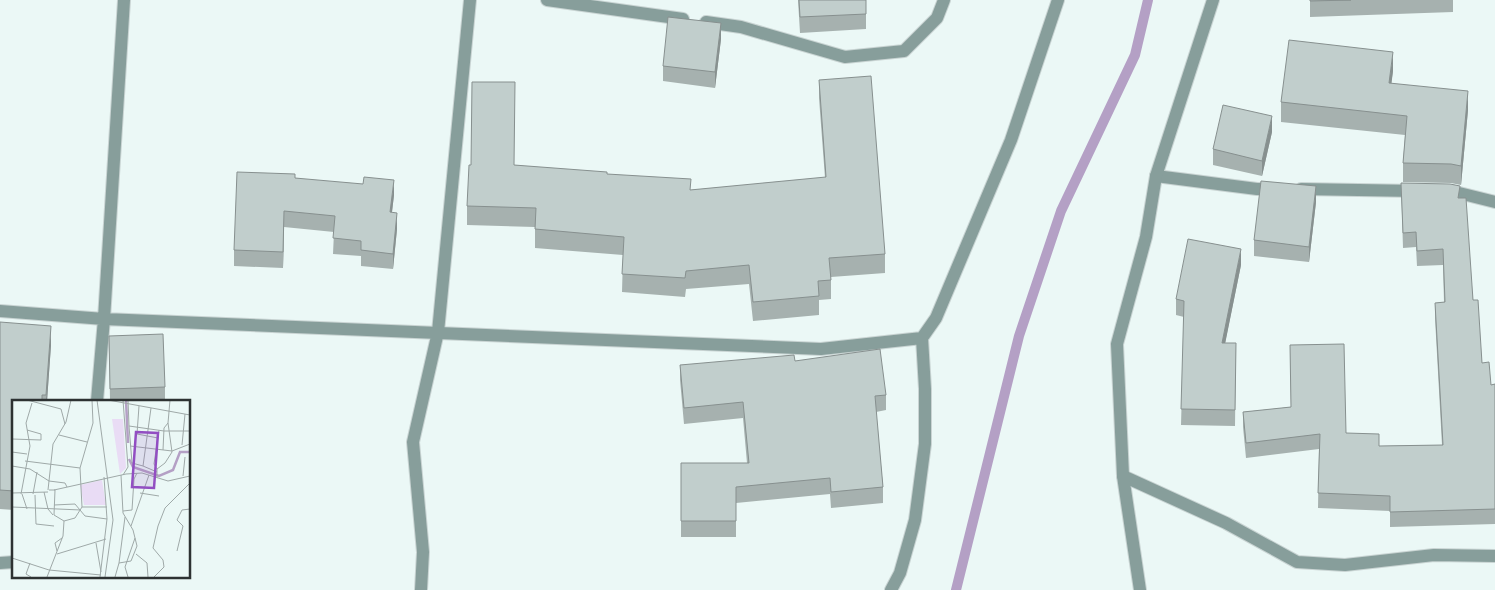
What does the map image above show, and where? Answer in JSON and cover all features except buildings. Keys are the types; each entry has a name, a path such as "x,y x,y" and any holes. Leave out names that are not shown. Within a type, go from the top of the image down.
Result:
{"street":[{"path":"97,400 124,0"},
{"path":"420,590 423,552 413,442 438,332 470,0"},
{"path":"547,0 741,27 845,57 904,51 937,18 944,0"},
{"path":"891,590 900,573 915,520 925,444 925,389 922,338 936,318 1011,140 1058,0"},
{"path":"1140,590 1123,476 1117,344 1146,237 1156,176 1213,0"},
{"path":"1156,176 1257,189 1451,191 1495,202"},
{"path":"0,311 104,319 821,349 922,338"},
{"path":"1123,476 1226,522 1297,562 1345,565 1434,555 1495,556"}],"waterway":[{"path":"956,590 1019,336 1061,211 1135,55 1148,0"}]}
